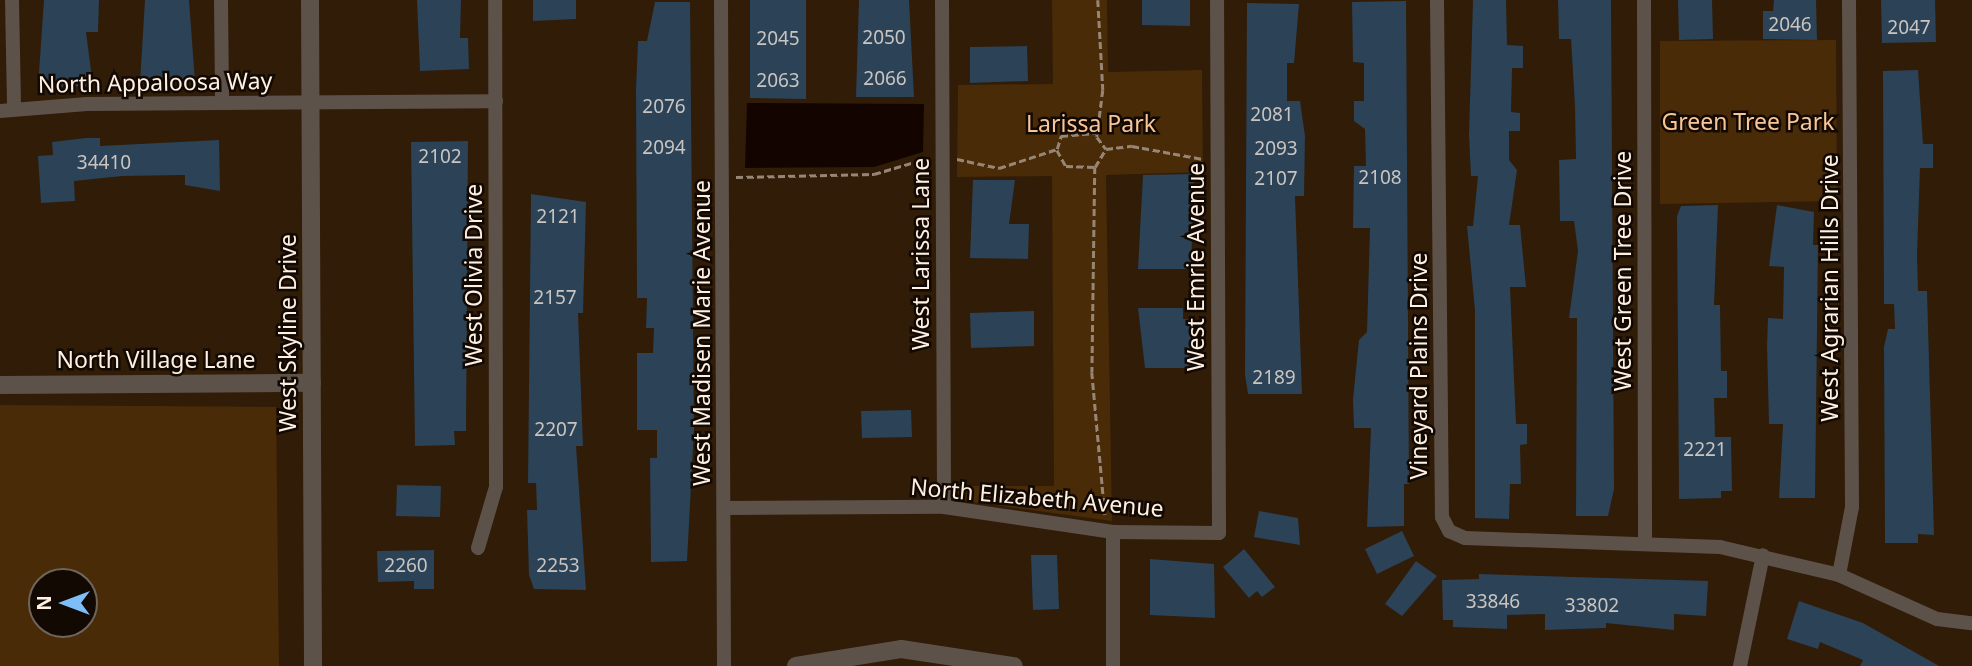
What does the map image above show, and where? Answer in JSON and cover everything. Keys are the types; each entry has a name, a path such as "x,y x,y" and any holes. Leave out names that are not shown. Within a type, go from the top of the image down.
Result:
{"street":[{"path":"7,110 12,0"},
{"path":"221,0 222,103"},
{"name":"West Skyline Drive","path":"310,0 313,666"},
{"name":"West Olivia Drive","path":"478,548 496,487 495,0"},
{"name":"West Madisen Marie Avenue","path":"721,0 724,666"},
{"name":"West Larissa Lane","path":"942,0 944,507"},
{"name":"West Emrie Avenue","path":"1217,0 1219,533"},
{"name":"Vineyard Plains Drive","path":"1437,0 1442,517 1449,531 1465,538 1645,541 1763,555 1839,575 1965,625"},
{"name":"West Green Tree Drive","path":"1644,0 1645,541"},
{"name":"West Agrarian Hills Drive","path":"1839,575 1852,508 1849,0"},
{"name":"North Appaloosa Way","path":"7,110 222,103 496,101"},
{"name":"North Village Lane","path":"0,385 312,383"},
{"name":"North Elizabeth Avenue","path":"725,508 944,507 1109,526 1219,533"},
{"path":"1109,526 1113,666"},
{"path":"1740,666 1763,555"},
{"path":"796,666 901,649 1014,666"}],"path":[{"path":"1098,0 1103,90 1098,134 1106,149"},
{"path":"1095,167 1066,166 1057,149 1061,136 1098,134"},
{"path":"1106,149 1132,146 1203,159"},
{"path":"957,159 999,168 1057,149"},
{"path":"1106,149 1095,167 1092,372 1109,526"},
{"path":"736,177 874,174 932,158"}],"green space":[{"name":"Larissa Park","path":"1052,0 1107,0 1108,72 1202,70 1203,172 1106,175 1112,521 958,500 958,486 1054,486 1052,176 957,177 958,85 1053,84"},
{"name":"Green Tree Park","path":"1836,40 1837,201 1660,204 1660,41"},
{"path":"0,405 276,407 279,666 0,666"}],"shaded area":[{"path":"747,103 924,104 923,152 874,167 745,168"}],"building":[{"path":"44,0 99,0 98,32 86,32 93,86 38,87"},
{"path":"145,0 189,0 195,82 140,83"},
{"path":"417,0 461,0 460,38 468,38 469,69 420,71"},
{"path":"533,0 576,0 576,19 533,21"},
{"path":"750,0 806,0 806,99 750,98"},
{"path":"859,0 909,0 914,97 856,97"},
{"path":"1142,0 1190,0 1190,26 1142,25"},
{"path":"1473,0 1506,0 1507,45 1523,46 1523,68 1512,68 1511,112 1520,113 1520,131 1509,131 1509,160 1517,170 1509,225 1520,225 1526,287 1510,287 1516,424 1527,424 1527,444 1520,445 1521,484 1510,484 1509,519 1475,518 1475,310 1467,226 1473,226 1478,176 1471,176 1469,135"},
{"path":"1558,0 1611,0 1614,489 1608,516 1576,516 1577,318 1569,318 1578,251 1574,221 1560,221 1559,160 1576,159 1575,106 1571,39 1559,39"},
{"path":"1678,0 1712,0 1713,39 1679,40"},
{"path":"1774,0 1816,0 1817,40 1763,39 1763,11 1773,11"},
{"path":"1881,0 1935,0 1936,42 1882,43"},
{"path":"1406,1 1409,484 1404,484 1404,526 1367,527 1371,428 1354,428 1353,399 1359,340 1367,332 1370,228 1353,228 1354,166 1366,166 1365,129 1354,121 1354,101 1364,101 1364,63 1353,62 1352,2"},
{"path":"655,2 690,2 694,429 687,561 651,562 650,458 657,458 657,430 637,430 637,353 653,353 654,328 646,328 647,298 637,298 636,89 638,41 647,41"},
{"path":"1247,3 1299,4 1294,63 1287,63 1287,101 1300,101 1305,136 1304,196 1295,196 1302,394 1248,394 1245,375"},
{"path":"1027,46 1028,81 970,83 970,47"},
{"path":"1918,70 1923,144 1933,144 1933,168 1920,168 1917,255 1918,291 1927,291 1934,535 1918,534 1918,543 1885,543 1884,347 1888,329 1895,329 1894,304 1884,304 1883,71"},
{"path":"100,138 100,146 219,140 220,191 185,185 185,175 122,176 74,181 75,201 41,203 38,156 53,155 52,142"},
{"path":"468,141 466,431 454,431 455,445 415,446 411,142"},
{"path":"1194,174 1191,269 1138,269 1143,175"},
{"path":"973,180 1015,180 1009,224 1029,224 1028,259 970,258"},
{"path":"531,194 586,202 583,313 578,313 583,446 576,446 586,590 534,589 529,575 527,510 537,510 536,483 528,483"},
{"path":"1718,205 1714,305 1720,305 1721,371 1727,371 1727,398 1714,398 1715,437 1731,437 1732,491 1721,491 1721,498 1679,499 1677,216 1681,206"},
{"path":"1777,205 1814,212 1813,245 1818,245 1815,498 1779,498 1783,424 1769,424 1768,318 1783,319 1784,267 1769,266"},
{"path":"1138,308 1183,308 1183,319 1191,319 1195,368 1145,368"},
{"path":"1034,311 1034,346 971,348 970,313"},
{"path":"911,410 912,437 862,438 861,411"},
{"path":"397,485 441,486 440,517 396,516"},
{"path":"1259,511 1298,518 1300,545 1254,537"},
{"path":"1402,531 1414,556 1377,574 1365,549"},
{"path":"1244,549 1275,587 1262,597 1257,591 1249,598 1223,567"},
{"path":"434,550 434,589 414,589 414,581 378,582 377,551"},
{"path":"1031,555 1057,555 1059,609 1033,610"},
{"path":"1150,559 1214,564 1215,618 1150,615"},
{"path":"1416,561 1437,576 1402,616 1385,604"},
{"path":"1479,574 1708,581 1706,616 1674,614 1674,630 1606,623 1606,628 1545,630 1545,614 1507,615 1507,629 1453,627 1453,620 1443,620 1442,580 1479,579"},
{"path":"1799,601 1863,623 1939,666 1860,666 1863,660 1820,642 1818,649 1787,639"}]}
